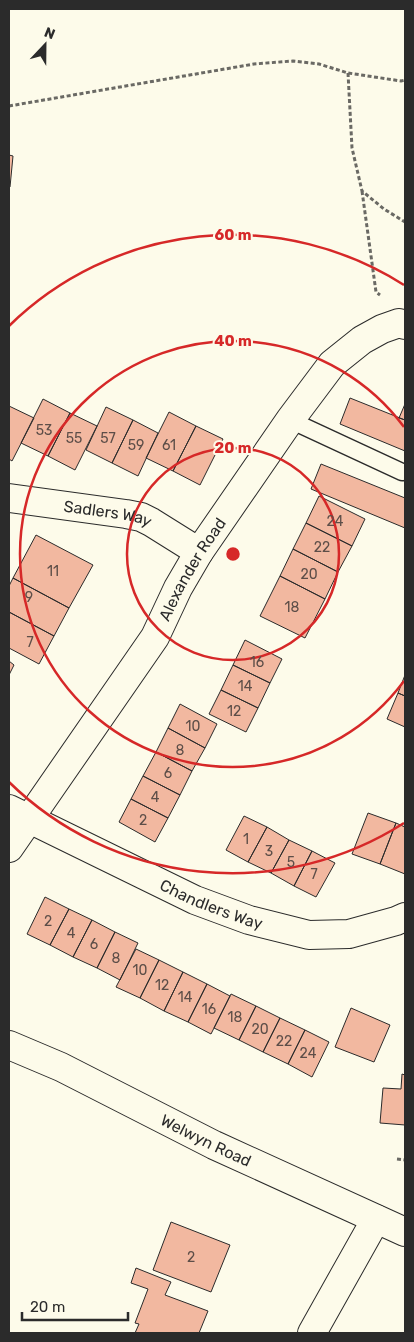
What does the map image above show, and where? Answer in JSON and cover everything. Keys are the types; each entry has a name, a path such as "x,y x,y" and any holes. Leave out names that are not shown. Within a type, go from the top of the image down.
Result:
{"street":[{"name":"Alexander Road","path":"9,848 18,814 155,637 178,588 199,552 290,420 332,364 362,340 382,329 399,323 405,324"},
{"name":"Sadlers Way","path":"9,498 126,514 141,518 199,552"},
{"name":"Chandlers Way","path":"18,814 195,900 258,922 309,935 349,934 405,917"},
{"name":"Welwyn Road","path":"9,1045 61,1067 214,1145 405,1232"},
{"path":"312,1333 376,1219"}],"lane":[{"path":"290,420 402,472"}],"path":[{"path":"9,106 254,64 293,61 319,64 348,73 405,80"},
{"path":"348,73 352,148 362,191 376,292"},
{"path":"362,191 384,209 405,222"},
{"path":"397,1159 405,1160"}],"building":[{"path":"9,155 13,156 10,187 9,187"},
{"path":"350,398 405,420 405,451 340,424"},
{"path":"43,399 70,413 48,456 21,443"},
{"path":"405,404 405,420 399,418"},
{"path":"9,406 34,418 12,461 9,459"},
{"path":"106,407 133,420 112,463 86,450"},
{"path":"169,412 196,426 173,471 146,458"},
{"path":"70,413 97,426 75,470 48,456"},
{"path":"133,420 158,433 138,476 112,463"},
{"path":"196,426 223,439 200,485 173,471"},
{"path":"321,464 405,498 405,528 311,489"},
{"path":"319,496 365,519 352,546 306,523"},
{"path":"306,523 352,546 338,572 293,549"},
{"path":"36,535 93,565 69,608 13,578"},
{"path":"293,549 338,572 325,599 280,576"},
{"path":"280,576 325,599 305,638 260,616"},
{"path":"13,578 69,608 54,636 9,612 9,586"},
{"path":"9,612 54,636 39,664 9,648"},
{"path":"245,640 282,659 270,683 233,665"},
{"path":"9,661 14,665 9,675"},
{"path":"233,665 270,683 258,708 221,690"},
{"path":"405,675 405,696 398,693"},
{"path":"221,690 258,708 246,732 209,714"},
{"path":"398,693 405,696 405,727 387,719"},
{"path":"180,704 217,724 205,748 168,728"},
{"path":"168,728 205,748 192,771 156,752"},
{"path":"156,752 192,771 180,795 143,776"},
{"path":"143,776 180,795 168,818 131,799"},
{"path":"131,799 168,818 155,842 119,822"},
{"path":"368,813 396,823 380,864 352,854"},
{"path":"244,816 267,827 248,862 226,850"},
{"path":"396,823 405,827 405,874 380,864"},
{"path":"267,827 289,840 271,873 248,862"},
{"path":"289,840 312,851 294,886 271,873"},
{"path":"312,851 335,863 316,897 294,886"},
{"path":"45,897 69,909 50,945 27,934"},
{"path":"69,909 92,920 73,957 50,945"},
{"path":"92,920 115,932 97,968 73,957"},
{"path":"115,932 138,943 120,980 97,968"},
{"path":"136,949 159,960 140,998 116,987"},
{"path":"159,960 183,972 164,1011 140,998"},
{"path":"183,972 207,984 188,1022 164,1011"},
{"path":"207,984 230,996 211,1034 188,1022"},
{"path":"231,994 256,1006 239,1040 214,1028"},
{"path":"256,1006 280,1018 263,1052 239,1040"},
{"path":"351,1008 390,1025 374,1062 335,1047"},
{"path":"280,1018 305,1030 288,1064 263,1052"},
{"path":"305,1030 329,1042 312,1077 288,1064"},
{"path":"402,1074 405,1075 405,1125 380,1123 383,1088 401,1089"},
{"path":"171,1222 230,1245 211,1292 153,1270"},
{"path":"136,1268 171,1282 165,1295 208,1311 199,1333 135,1333 139,1324 135,1323 148,1289 131,1283"}]}
